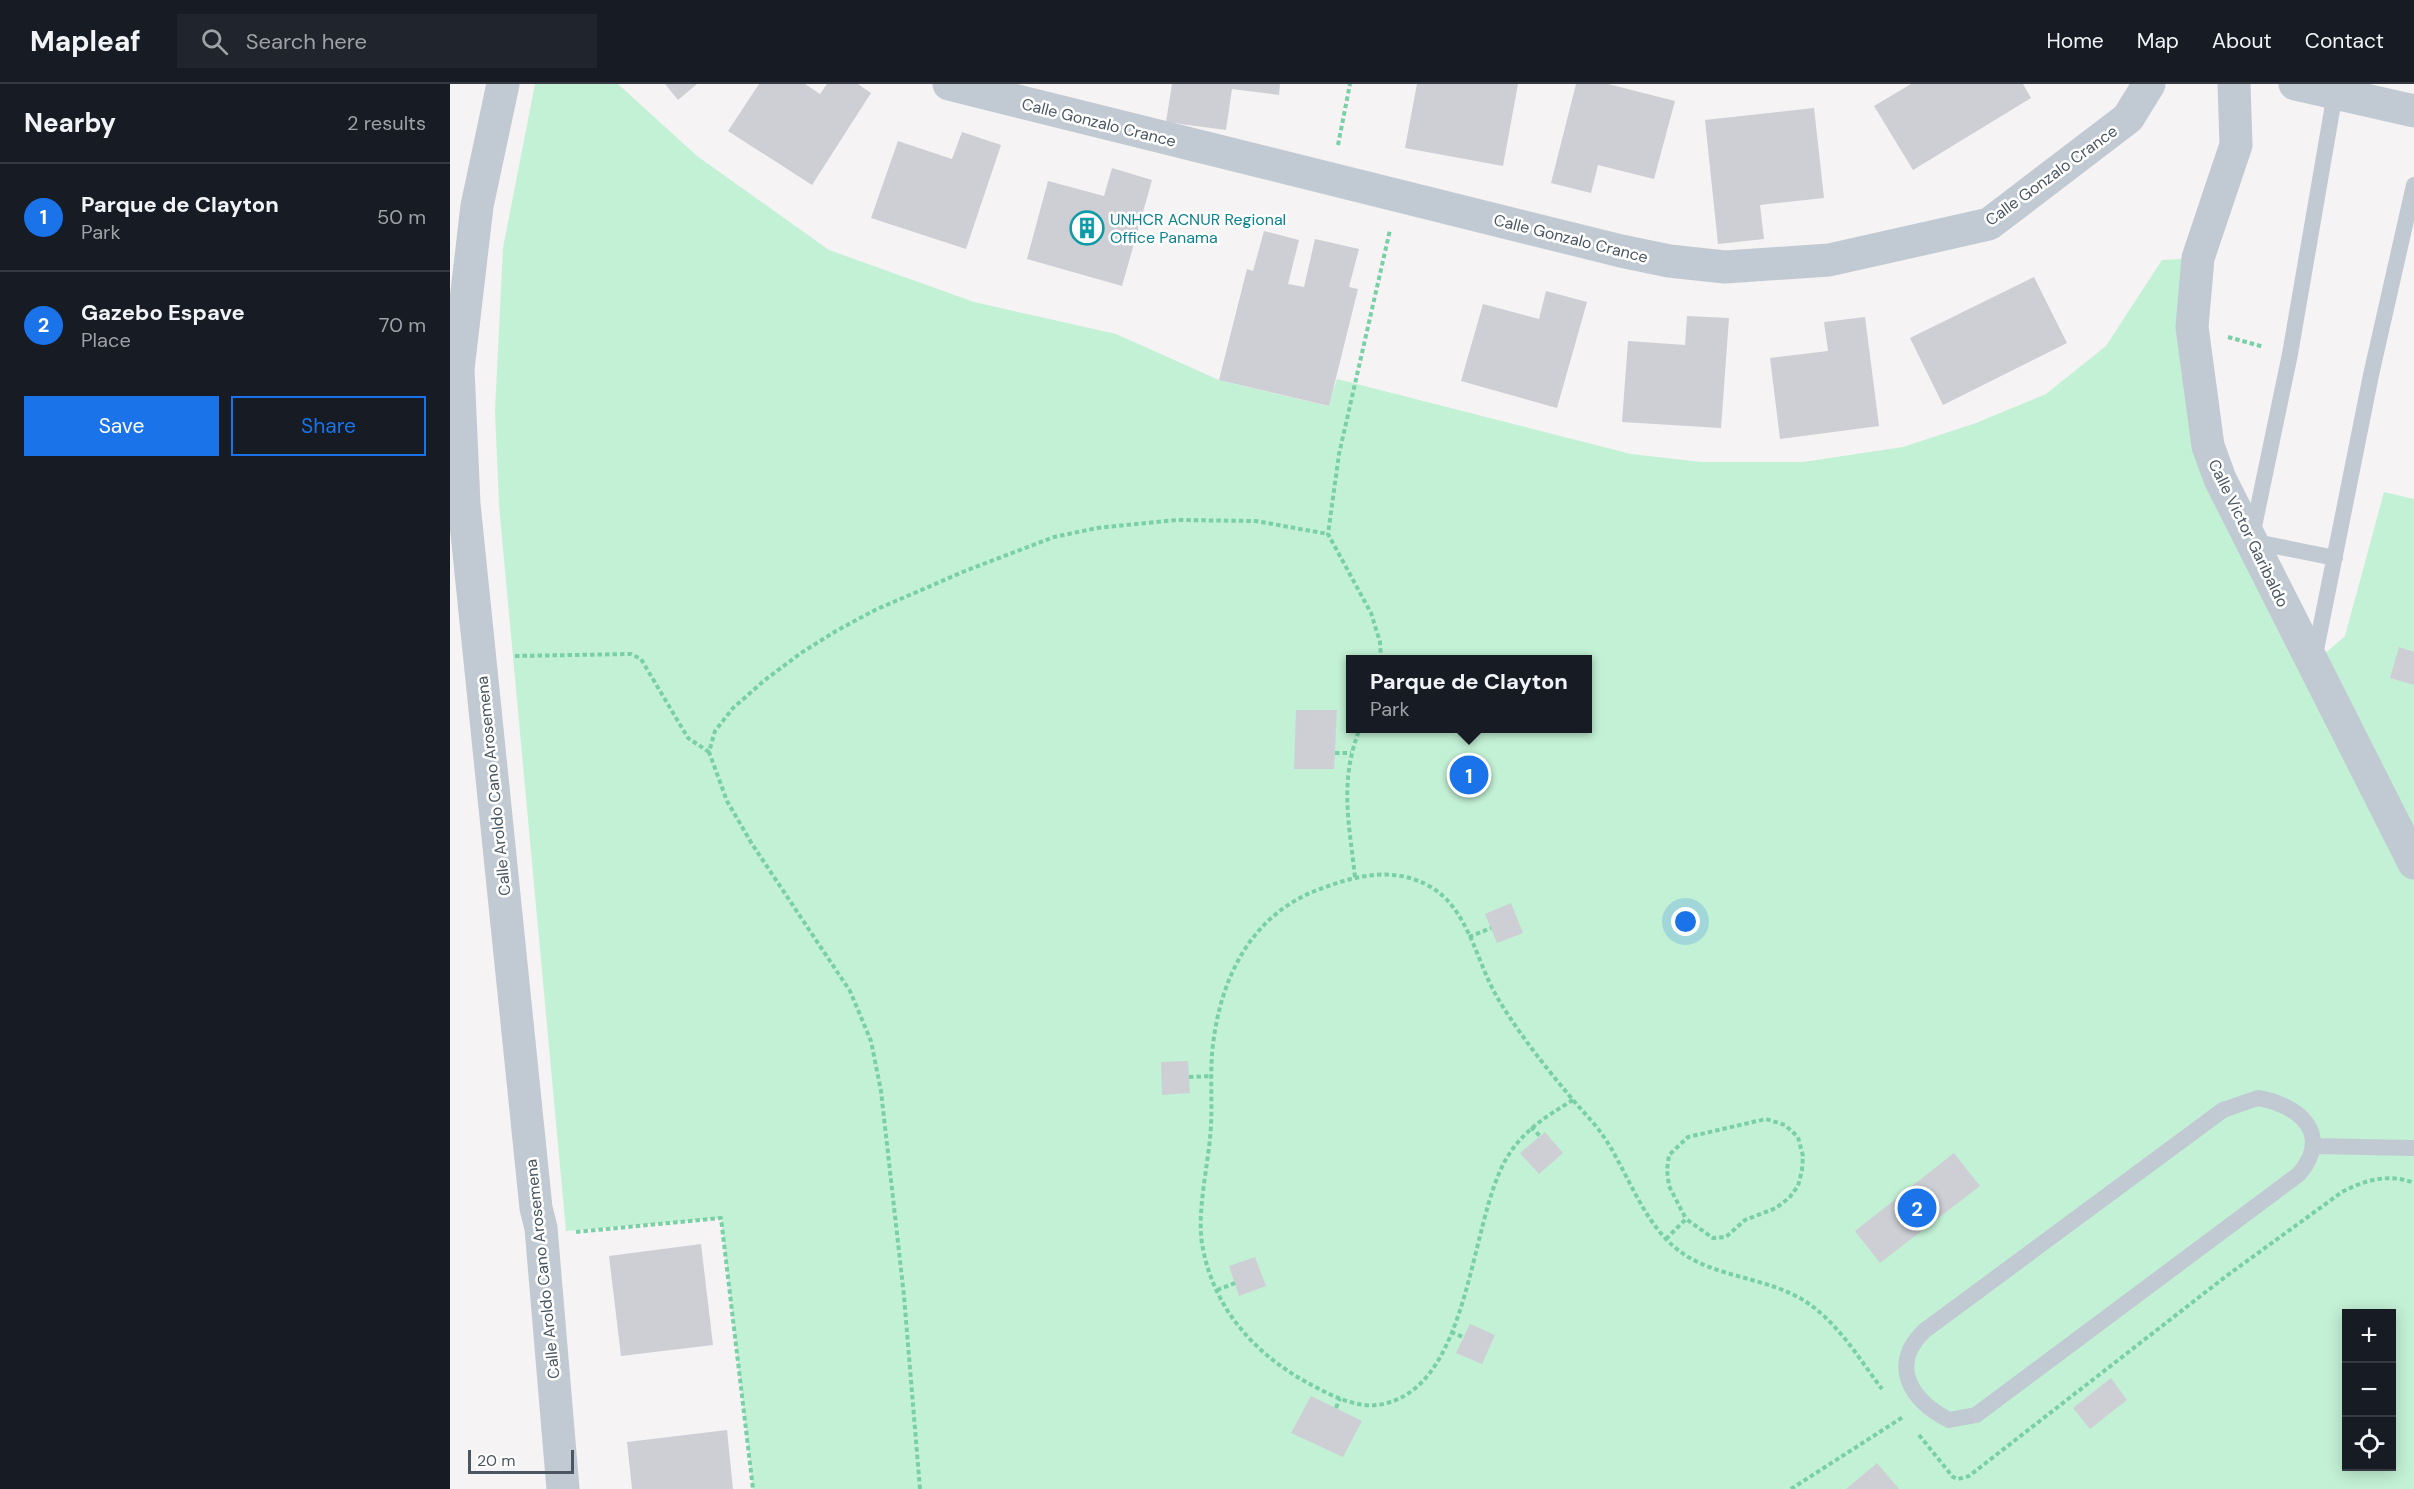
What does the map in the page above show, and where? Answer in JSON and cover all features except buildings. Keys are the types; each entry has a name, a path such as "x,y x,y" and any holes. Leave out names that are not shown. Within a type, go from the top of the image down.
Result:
{"street":[{"name":"Calle Aroldo Cano Arosemena","path":"503,84 477,206 458,369 464,504 536,1208 541,1228 563,1489"},
{"name":"Calle Gonzalo Crance","path":"949,84 1331,180 1669,261 1725,267 1829,260 1989,225 2064,170 2128,118 2149,84"},
{"name":"Calle Victor Garibaldo","path":"2234,84 2236,145 2198,258 2192,327 2208,446 2220,479 2251,542 2414,864"},
{"path":"2295,84 2414,111"}],"lane":[{"path":"2335,93 2290,354 2251,542 2335,558"},
{"path":"2313,664 2371,375 2414,185"},
{"path":"2258,1098 2280,1102 2299,1115 2312,1132 2314,1146 2309,1162 2299,1174 1976,1415 1949,1420 1924,1405 1913,1389 1906,1371 1905,1360 1908,1350 1924,1331 2223,1110 2258,1098"},
{"path":"2314,1146 2414,1148"}],"path":[{"path":"1331,180 1350,84"},
{"path":"1381,655 1380,642 1371,612 1328,534 1339,454 1397,196"},
{"path":"2192,327 2290,354"},
{"path":"920,1489 902,1285 880,1091 871,1041 850,991 752,844 727,801 709,752 715,731 733,708 801,653 827,636 875,610 955,575 1054,537 1097,528 1177,520 1256,521 1328,534"},
{"path":"511,657 631,654 641,659 688,738 709,752"},
{"path":"1354,877 1345,786 1351,753 1358,733"},
{"path":"1335,753 1351,753"},
{"path":"1573,1100 1532,1127 1503,1164 1490,1200 1468,1289 1451,1332 1427,1378 1412,1392 1393,1402 1375,1406 1352,1404 1310,1384 1257,1348 1232,1321 1217,1290 1203,1249 1201,1224 1213,1116 1212,1076 1215,1027 1222,994 1242,951 1272,915 1291,903 1354,877 1381,873 1408,877 1433,888 1453,906 1499,1000 1548,1070 1605,1137 1633,1191 1666,1239 1688,1258 1714,1270 1758,1280 1796,1296 1821,1313 1837,1330"},
{"path":"1469,937 1491,928"},
{"path":"1189,1077 1212,1076"},
{"path":"1766,1119 1785,1125 1798,1137 1803,1156 1798,1186 1789,1198 1776,1208 1745,1220 1726,1237 1713,1238 1686,1219 1669,1186 1666,1170 1669,1155 1688,1137 1766,1119"},
{"path":"1532,1127 1540,1137"},
{"path":"1932,1452 1953,1477 1958,1479 1968,1476 2225,1277 2342,1192 2362,1183 2389,1178 2414,1183"},
{"path":"569,1233 721,1218 753,1489"},
{"path":"1666,1239 1686,1219"},
{"path":"1217,1290 1235,1283"},
{"path":"1451,1332 1463,1337"},
{"path":"1336,1408 1340,1398"},
{"path":"1791,1489 1904,1417"}],"green space":[{"path":"535,84 618,84 697,156 829,250 974,302 1116,334 1219,380 1328,406 1337,379 1631,454 1701,462 1803,462 1903,447 1976,423 2046,394 2106,346 2162,260 2198,258 2199,395 2314,663 2345,636 2384,492 2414,499 2414,1489 753,1489 721,1218 566,1231 499,505 495,411 503,248"}],"place":[{"name":"UNHCR ACNUR Regional Office Panama","path":"1087,228"},
{"name":"Parque de Clayton","path":"1469,775"},
{"name":"Gazebo Espave","path":"1917,1208"}]}
